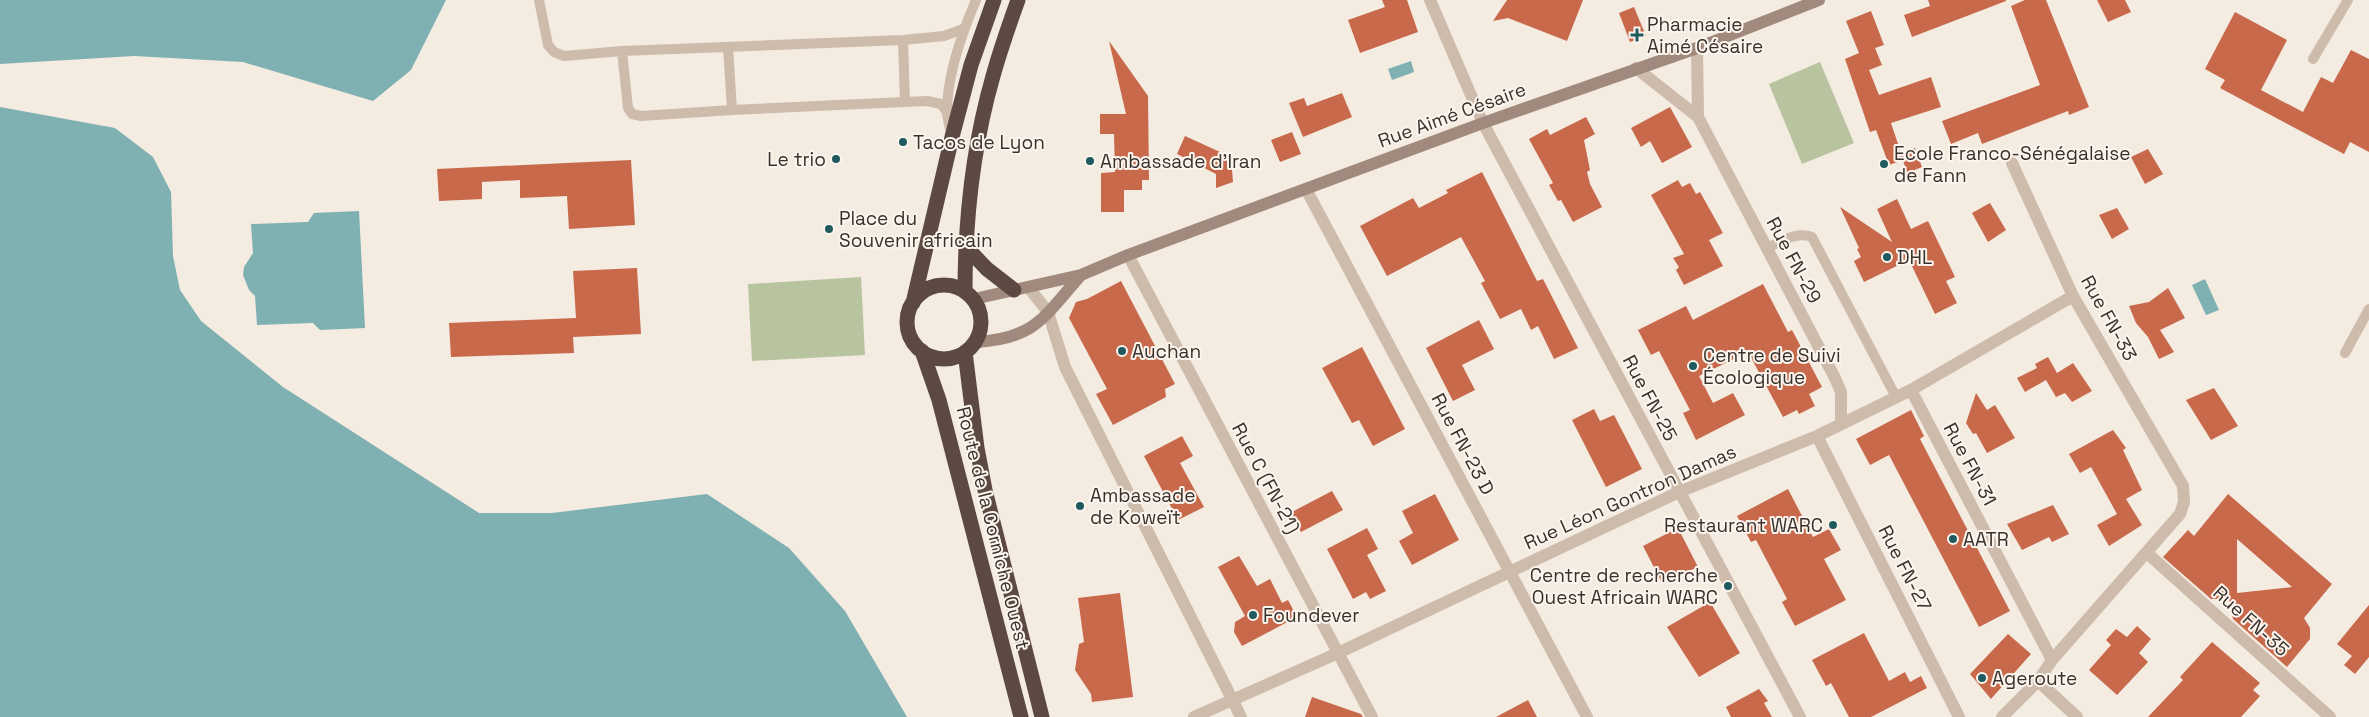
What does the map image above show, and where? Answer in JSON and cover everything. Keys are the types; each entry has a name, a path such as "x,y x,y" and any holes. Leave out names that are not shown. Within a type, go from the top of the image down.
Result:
{"highway":[{"path":"913,303 925,291 942,285 954,286 969,295 979,309 982,321 980,332 970,347 955,357 943,359 932,357 914,343 908,329 908,313 913,303 971,65 994,0"},
{"path":"969,295 965,246 976,150 993,77 1018,0"},
{"path":"965,246 987,269 1014,290"},
{"name":"Route de la Corniche Ouest","path":"970,347 977,448 985,490 1042,717"},
{"name":"Route de la Corniche Ouest","path":"922,351 939,400 1020,717"}],"street":[{"name":"Rue FN-25","path":"1430,0 1483,123 1800,717"},
{"name":"Rue Aimé Césaire","path":"1080,275 1128,255 1483,123 1636,68 1698,48 1819,0"},
{"path":"1698,48 1698,117"},
{"path":"1636,68 1698,117"},
{"name":"Rue FN-29","path":"1698,117 1835,378 1841,392 1841,424"},
{"name":"Rue FN-33","path":"2012,163 2073,296 2183,486 2184,502 2180,514 2147,553"},
{"name":"Rue FN-23 D","path":"1306,189 1587,717"},
{"name":"Rue C (FN-21)","path":"1128,255 1372,717"},
{"path":"969,295 1029,288 1080,275"},
{"path":"970,347 1017,336 1031,329 1080,275"},
{"path":"1029,288 1048,312 1065,367 1241,717"},
{"name":"Rue Léon Gontron Damas","path":"1194,717 1338,653 1679,492 1816,436 1896,398 2073,296"},
{"name":"Rue FN-31","path":"1910,390 2052,660"},
{"name":"Rue FN-27","path":"1816,436 1959,717"},
{"path":"2002,717 2038,681 2052,660 2147,553"},
{"name":"Rue FN-35","path":"2147,553 2330,717"},
{"path":"2038,681 2077,717"}],"lane":[{"path":"539,0 548,44 554,52 564,56 622,51 904,40 944,36 963,29"},
{"path":"952,137 947,112 963,29 976,0"},
{"path":"2313,59 2348,0"},
{"path":"904,40 905,102"},
{"path":"728,47 732,110"},
{"path":"622,51 628,108 632,114 641,116 905,102 934,102 941,104 947,112"},
{"path":"1767,248 1794,236 1805,235 1812,237 1896,398"},
{"path":"2345,353 2369,309"}],"green space":[{"path":"1820,62 1854,143 1802,164 1769,84"},
{"path":"861,277 865,355 752,361 748,284"}],"water":[{"path":"0,0 446,0 411,70 373,101 243,62 134,56 0,64"},
{"path":"1411,61 1414,72 1392,80 1388,69"},
{"path":"0,107 115,128 153,157 171,192 173,256 180,290 201,321 283,387 479,513 552,513 707,494 789,548 845,611 907,717 0,717"},
{"path":"359,211 365,328 320,330 313,323 257,325 255,296 249,290 243,275 244,267 253,253 251,224 308,222 314,213"},
{"path":"2205,279 2219,310 2206,315 2192,285"}],"building":[{"path":"1382,0 1407,0 1418,32 1360,53 1348,20 1385,7"},
{"path":"1507,0 1583,0 1567,41 1508,18 1493,21"},
{"path":"1928,0 2006,1 1912,37 1904,15 1930,6"},
{"path":"2025,0 2046,0 2089,107 2069,115 2068,111 1982,144 1978,133 1951,144 1942,121 2040,85 2011,6"},
{"path":"2097,0 2125,0 2131,12 2108,22"},
{"path":"1634,7 1646,36 1630,42 1619,13"},
{"path":"1871,11 1884,45 1875,48 1882,65 1869,70 1879,95 1931,77 1941,107 1891,123 1901,153 1915,148 1922,167 1907,173 1903,160 1889,165 1876,130 1870,132 1845,59 1859,53 1846,21"},
{"path":"2235,12 2287,40 2261,90 2303,112 2321,77 2333,83 2351,50 2369,59 2369,152 2350,142 2344,154 2220,88 2225,80 2205,69"},
{"path":"1109,41 1148,96 1149,180 1142,180 1142,190 1124,190 1124,212 1101,212 1101,173 1115,172 1114,134 1100,134 1100,114 1126,114"},
{"path":"1342,93 1352,117 1303,137 1289,103 1304,98 1307,106"},
{"path":"1670,107 1692,147 1662,163 1650,141 1641,147 1631,128"},
{"path":"1586,117 1595,134 1584,140 1590,170 1587,172 1590,184 1602,207 1573,222 1561,200 1558,201 1549,185 1553,183 1529,139 1547,129 1550,135"},
{"path":"1292,132 1301,154 1280,162 1271,140"},
{"path":"1185,136 1231,157 1233,182 1216,188 1216,174 1177,154"},
{"path":"2148,149 2163,174 2145,184 2131,157"},
{"path":"631,160 635,225 569,229 567,196 520,198 520,180 482,182 482,199 439,201 437,169"},
{"path":"1482,172 1537,281 1543,279 1578,348 1554,359 1538,326 1531,330 1521,309 1500,319 1481,283 1485,281 1461,237 1387,276 1360,226 1413,198 1419,208 1448,193 1446,190"},
{"path":"1678,180 1682,187 1690,183 1696,194 1700,192 1723,233 1709,240 1723,266 1684,285 1676,270 1679,267 1673,258 1684,254 1651,195"},
{"path":"1897,199 1911,229 1928,221 1955,277 1946,281 1957,303 1935,314 1909,260 1864,282 1854,261 1861,257 1857,249 1859,248 1840,207 1892,242 1877,209"},
{"path":"1990,203 2006,230 1988,242 1972,213"},
{"path":"2117,208 2129,229 2112,239 2099,215"},
{"path":"637,268 641,334 573,337 574,353 451,357 449,323 576,318 573,271"},
{"name":"Auchan","path":"1121,281 1175,384 1165,389 1166,397 1113,425 1096,394 1107,389 1069,318 1076,302 1087,299"},
{"path":"1763,284 1788,332 1792,330 1822,387 1809,394 1815,406 1799,414 1797,410 1783,417 1748,352 1699,376 1713,403 1733,393 1745,415 1696,440 1683,413 1690,410 1659,351 1651,355 1638,330 1686,306 1693,320"},
{"path":"2168,288 2185,318 2160,330 2174,352 2159,359 2148,337 2136,323 2129,306 2149,302"},
{"path":"1479,320 1494,349 1462,365 1475,390 1453,401 1426,348"},
{"path":"1362,347 1405,429 1373,446 1359,420 1352,423 1322,368"},
{"path":"2048,357 2057,373 2073,363 2092,391 2072,402 2065,393 2056,397 2046,380 2025,392 2017,378 2037,368 2035,364"},
{"path":"2214,388 2238,426 2211,440 2186,400"},
{"path":"1976,393 1987,410 1995,405 2015,438 1987,453 1976,433 1973,434 1966,423"},
{"path":"1594,409 1600,421 1614,415 1642,469 1606,487 1572,420"},
{"name":"AATR","path":"1911,410 1924,436 1920,439 2010,611 1979,627 1889,455 1870,465 1856,439"},
{"path":"2113,430 2126,448 2123,450 2142,490 2126,499 2142,525 2109,546 2097,525 2117,514 2091,467 2080,473 2069,454"},
{"path":"1182,436 1193,456 1180,463 1204,507 1178,520 1144,456"},
{"path":"1788,489 1813,537 1829,529 1841,550 1824,559 1846,600 1795,626 1782,602 1787,599 1756,540 1751,542 1737,516"},
{"path":"1332,491 1343,510 1301,532 1290,513"},
{"path":"1435,494 1459,540 1412,565 1399,541 1413,533 1402,511"},
{"path":"2228,494 2332,584 2304,618 2310,628 2310,639 2287,667 2233,619 2229,599 2211,599 2163,557 2188,530 2194,536","holes":["2237,539 2292,587 2237,593"]},
{"path":"2053,505 2069,534 2052,542 2049,537 2022,550 2007,524"},
{"path":"1367,528 1378,549 1367,555 1386,591 1370,599 1366,592 1353,599 1327,549"},
{"path":"1678,528 1698,567 1662,583 1643,546"},
{"path":"1239,556 1257,586 1270,579 1282,603 1288,600 1297,617 1242,646 1234,632 1235,622 1245,616 1218,567"},
{"path":"1120,593 1133,697 1092,702 1091,694 1075,670 1079,644 1084,642 1078,598"},
{"path":"1710,602 1740,653 1699,677 1667,627"},
{"path":"2369,605 2369,657 2355,674 2344,665 2352,656 2337,644"},
{"path":"2137,626 2151,639 2139,653 2148,662 2117,695 2089,670 2111,645 2106,640 2116,629 2127,637"},
{"path":"1864,633 1889,681 1905,672 1910,682 1921,676 1927,688 1871,717 1849,717 1831,683 1826,686 1812,660"},
{"path":"2008,634 2031,654 1991,699 1970,674"},
{"path":"2212,642 2260,683 2253,690 2260,696 2241,717 2148,717 2183,680 2180,677"},
{"path":"1759,689 1768,701 1764,703 1772,717 1731,717 1726,707"},
{"path":"1312,697 1361,714 1363,717 1305,717"},
{"path":"1528,700 1537,717 1496,717"}],"place":[{"name":"Pharmacie Aimé Césaire","path":"1637,35"},
{"name":"Tacos de Lyon","path":"903,142"},
{"name":"Le trio","path":"836,159"},
{"name":"Ambassade d'Iran","path":"1090,161"},
{"name":"Ecole Franco-Sénégalaise de Fann","path":"1884,164"},
{"name":"Place du Souvenir africain","path":"829,229"},
{"name":"DHL","path":"1887,257"},
{"name":"Auchan","path":"1122,351"},
{"name":"Centre de Suivi Écologique","path":"1693,366"},
{"name":"Ambassade de Koweït","path":"1080,506"},
{"name":"Restaurant WARC","path":"1833,525"},
{"name":"AATR","path":"1953,539"},
{"name":"Centre de recherche Ouest Africain WARC","path":"1728,586"},
{"name":"Foundever","path":"1253,615"},
{"name":"Ageroute","path":"1982,678"}]}
